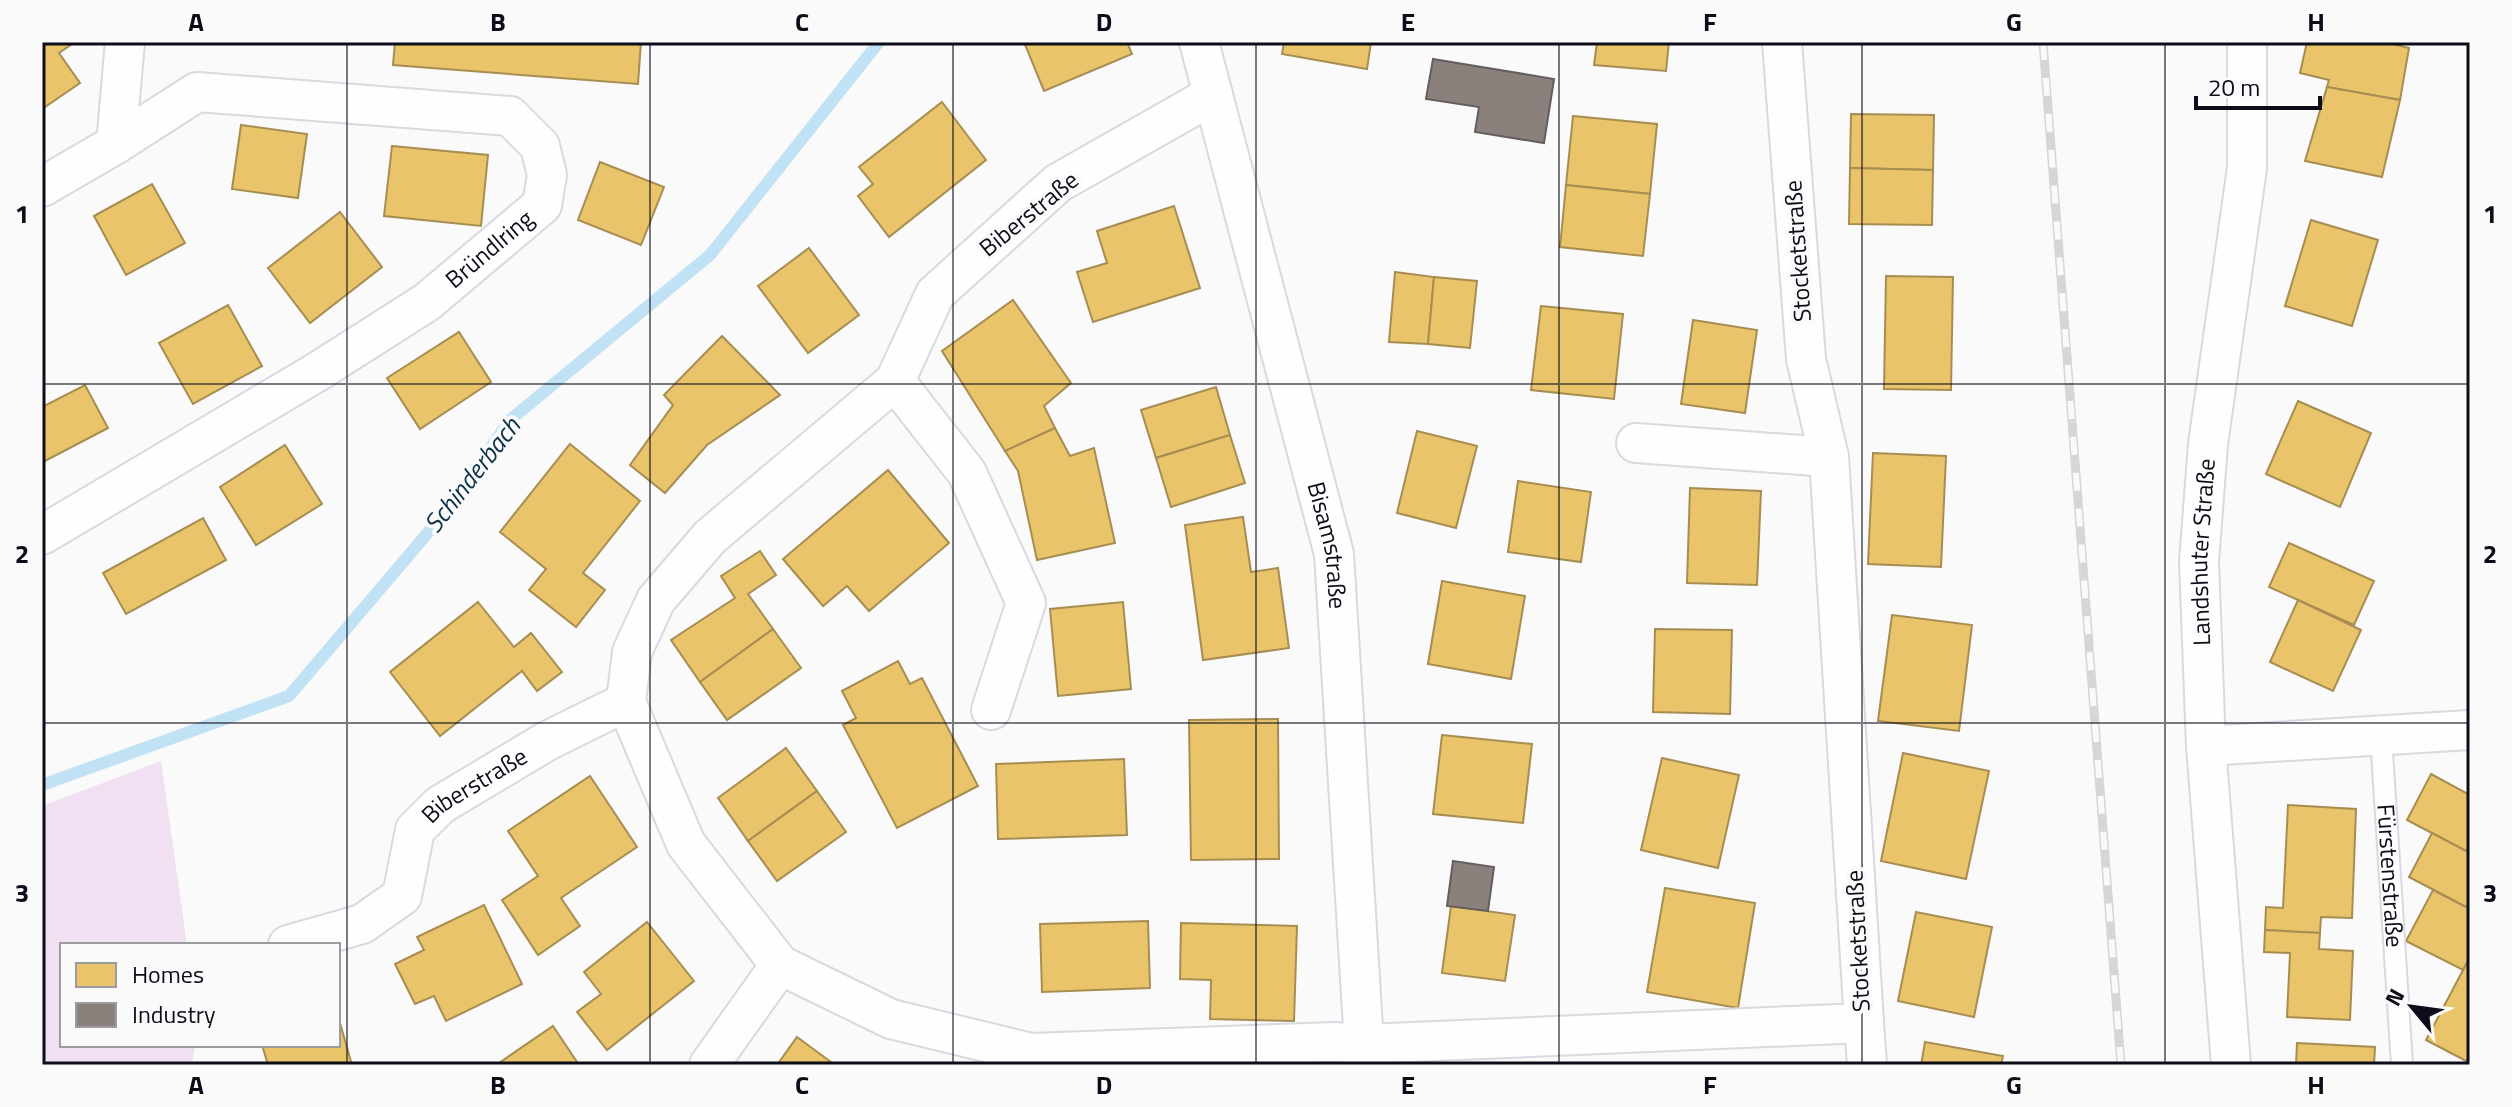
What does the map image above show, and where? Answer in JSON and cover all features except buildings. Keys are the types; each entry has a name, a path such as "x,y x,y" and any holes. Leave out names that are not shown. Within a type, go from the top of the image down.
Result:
{"street":[{"path":"116,144 125,42"},
{"name":"Bisamstraße","path":"1199,42 1334,554 1364,1055"},
{"name":"Stocketstraße","path":"1364,1055 1864,1023 1829,457 1806,359 1782,42"},
{"name":"Landshuter Straße","path":"2231,1065 2206,746 2199,562 2208,444 2247,168 2247,42"},
{"name":"Bründlring","path":"42,187 197,92 510,116 540,146 547,175 542,205 427,302 304,380 42,535"},
{"name":"Biberstraße","path":"1213,95 1058,183 935,294 895,381 710,537 656,600 632,652 626,702 686,844 780,965 891,1019 1030,1059 1334,1042 1364,1055"},
{"path":"895,381 967,473 1026,603 991,710"},
{"path":"1636,443 1829,457"},
{"name":"Biberstraße","path":"295,943 362,924 402,896 415,830 440,805 547,741 626,702"},
{"path":"2206,746 2470,730"},
{"path":"709,1065 780,965"},
{"path":"1864,1023 1867,1065"}],"lane":[{"name":"Fürstenstraße","path":"2381,736 2402,1065"}],"shaded area":[{"path":"161,761 187,943 60,943 60,1047 195,1047 192,1065 42,1065 42,806"}],"waterway":[{"name":"Schinderbach","path":"42,785 289,696 443,515 510,420 710,255 879,42"}],"railway":[{"path":"2043,42 2121,1065"}]}
